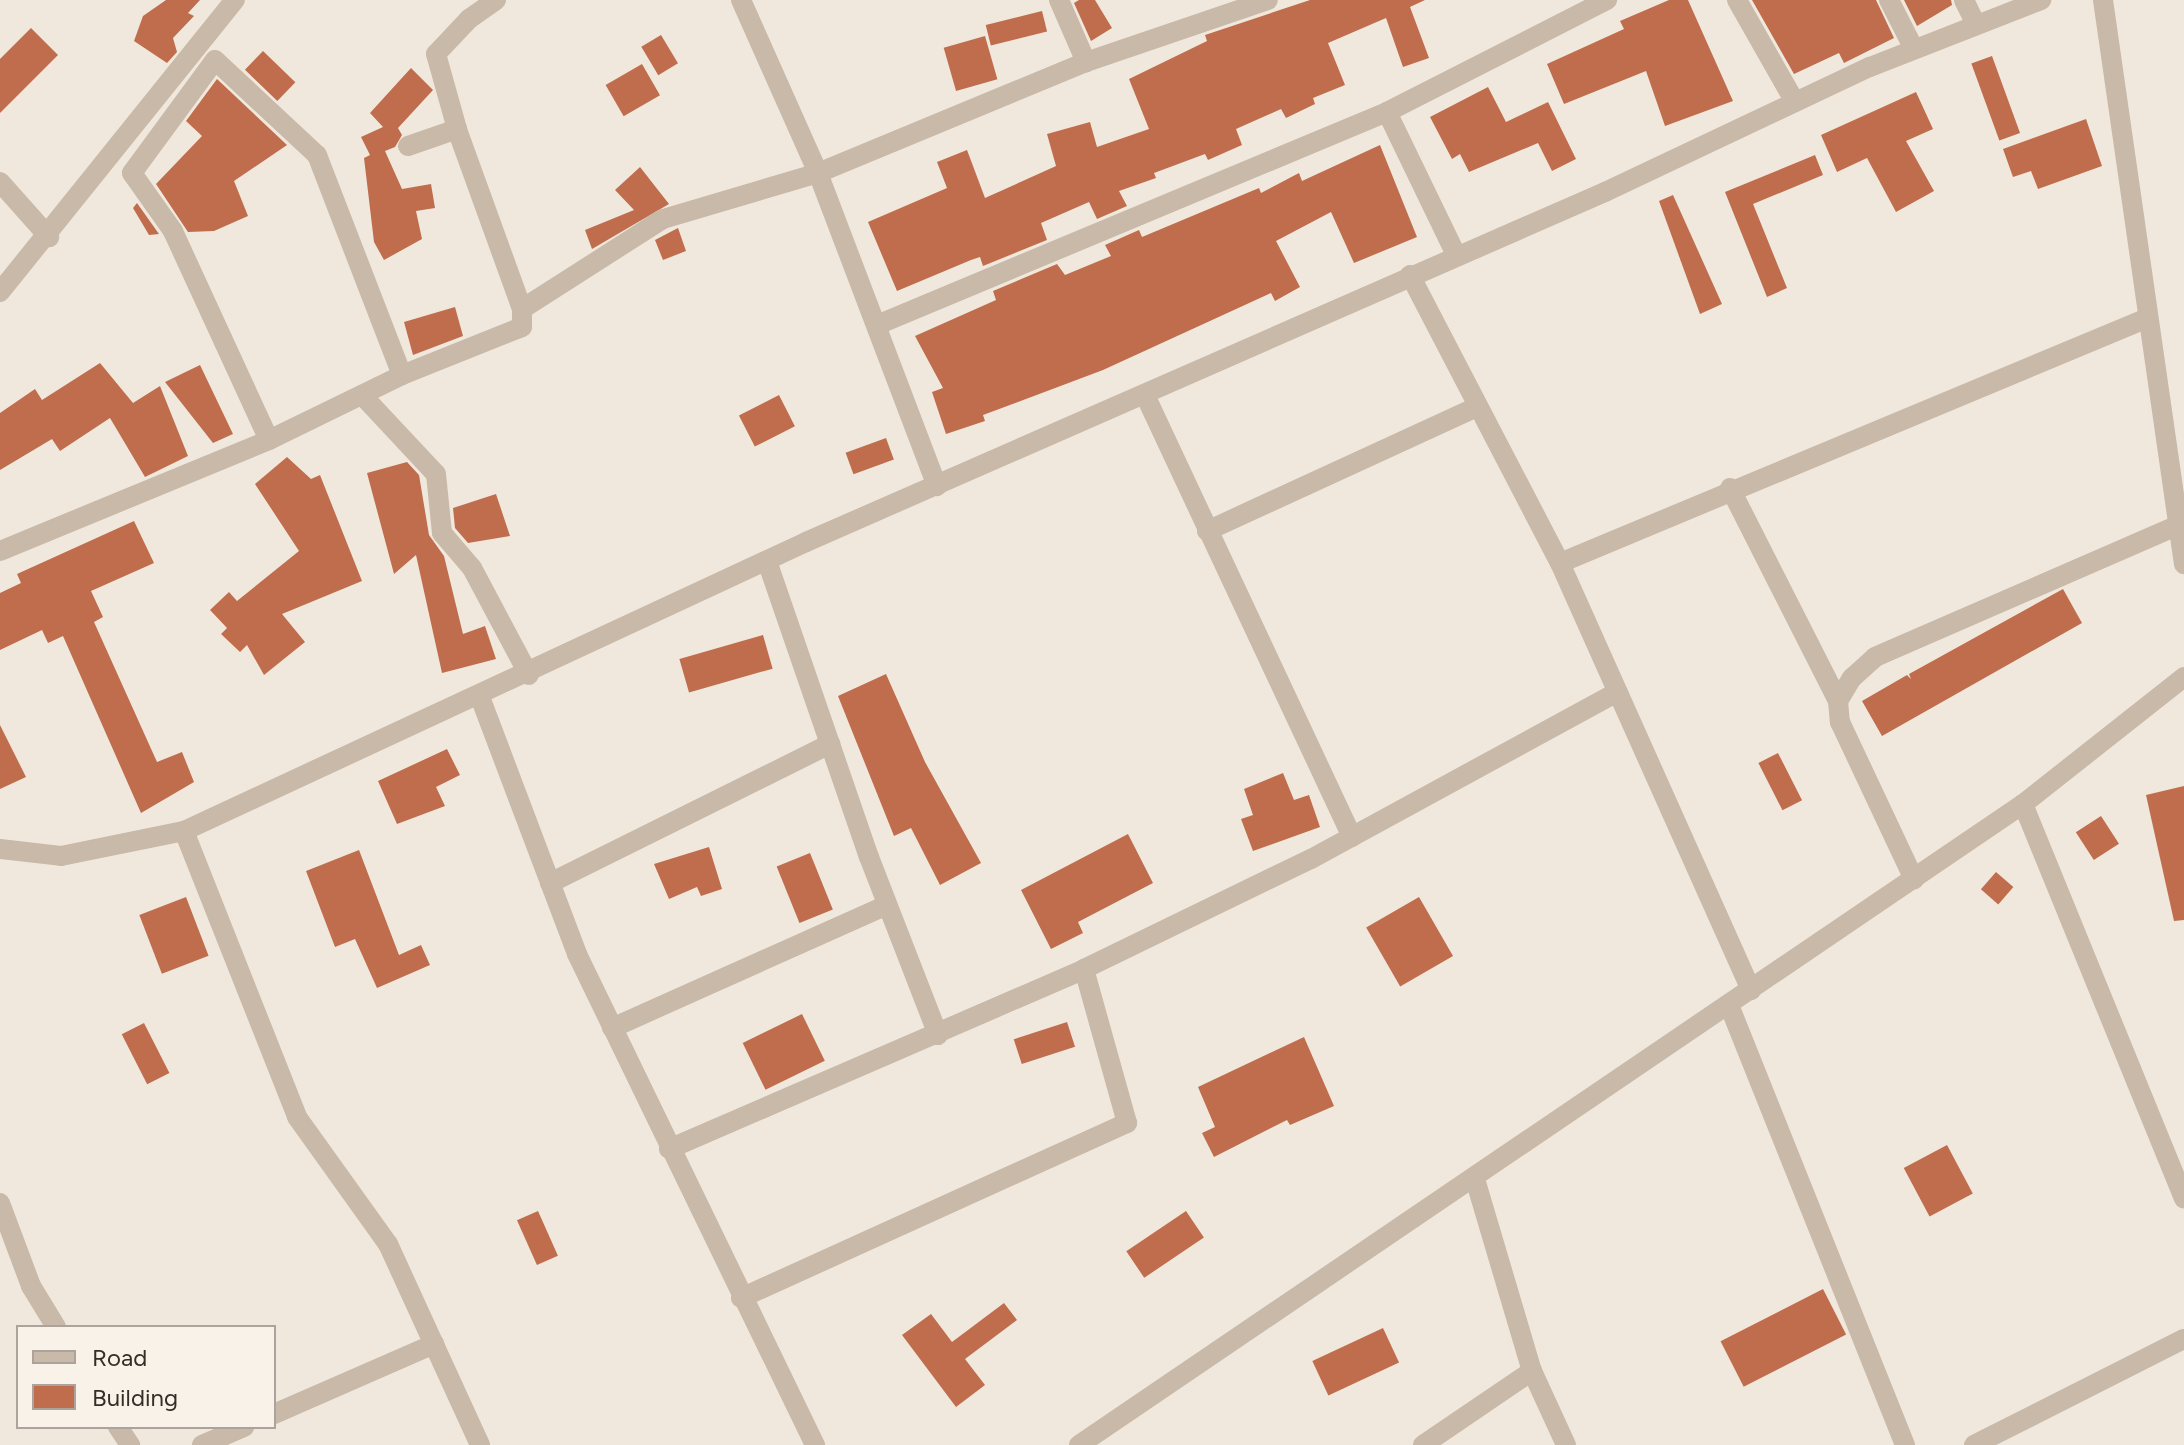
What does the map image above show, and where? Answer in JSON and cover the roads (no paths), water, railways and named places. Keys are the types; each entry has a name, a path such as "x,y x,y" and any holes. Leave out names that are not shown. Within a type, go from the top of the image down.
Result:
{"street":[{"path":"0,292 49,237 235,0"},
{"path":"0,551 269,440 402,375 522,327 522,309 457,129 436,54 469,19 496,0"},
{"path":"741,0 818,173 937,486"},
{"path":"1059,0 1086,62"},
{"path":"522,309 663,219 818,173 1086,62 1268,0"},
{"path":"877,325 1387,112 1607,0"},
{"path":"1737,0 1795,102"},
{"path":"1889,0 1914,49"},
{"path":"1964,0 1975,23"},
{"path":"2103,0 2145,319 2184,564"},
{"path":"0,849 61,856 184,831 529,675 767,561 1145,395 1914,49 2038,1"},
{"path":"269,440 173,231 132,173 215,60 317,155 402,375"},
{"path":"1387,112 1456,255"},
{"path":"408,146 457,129"},
{"path":"0,182 49,237"},
{"path":"1410,275 1476,407 1560,563 1751,990"},
{"path":"1560,563 1730,488 2145,319"},
{"path":"362,395 436,474 442,533 472,568 529,675"},
{"path":"1145,395 1352,837"},
{"path":"1207,531 1476,407"},
{"path":"1730,488 1838,701 1840,722 1914,879"},
{"path":"1838,701 1852,678 1875,657 2178,525"},
{"path":"767,561 887,905 938,1035"},
{"path":"1079,1445 2023,804 2184,677"},
{"path":"669,1149 938,1035 1084,969 1352,837 1617,692"},
{"path":"480,697 550,883 612,1028 815,1445"},
{"path":"550,883 830,744"},
{"path":"2023,804 2184,1198"},
{"path":"184,831 297,1117 388,1244 480,1445"},
{"path":"612,1028 887,905"},
{"path":"741,1298 1127,1123 1084,969"},
{"path":"1729,1005 1905,1445"},
{"path":"1475,1179 1532,1371 1566,1445"},
{"path":"0,1203 31,1286 55,1325"},
{"path":"1974,1445 2184,1339"},
{"path":"276,1413 434,1344"},
{"path":"1423,1445 1532,1371"},
{"path":"202,1445 239,1429"}]}
